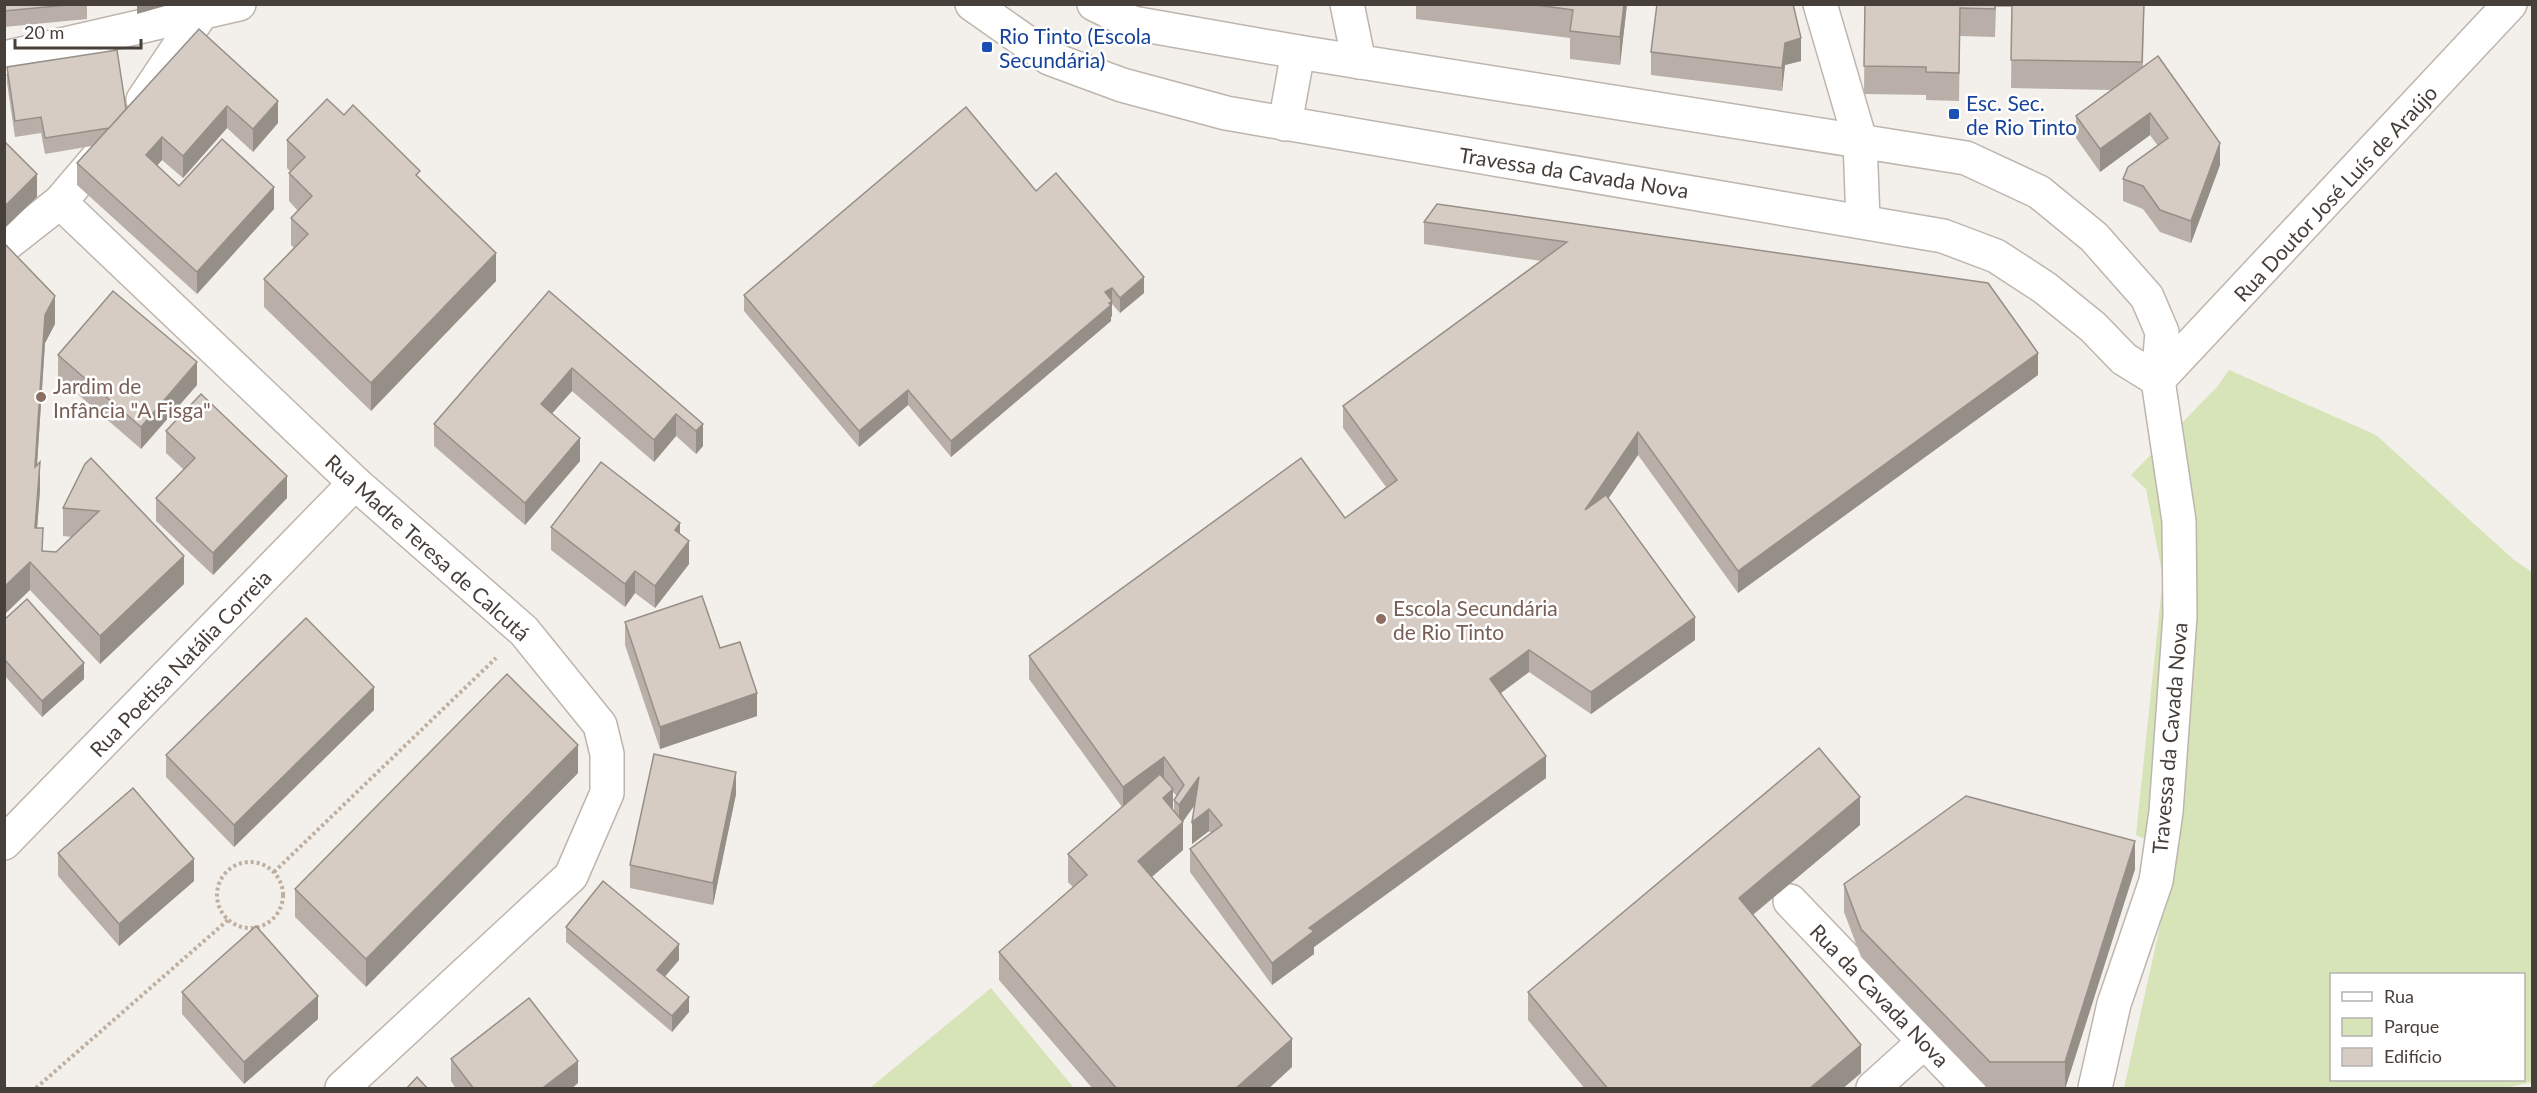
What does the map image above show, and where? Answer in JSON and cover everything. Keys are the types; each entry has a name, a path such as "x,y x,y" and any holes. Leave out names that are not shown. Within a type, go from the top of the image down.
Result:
{"street":[{"path":"4,58 200,15 239,4"},
{"name":"Travessa da Cavada Nova","path":"972,4 1049,58 1122,85 1226,113 1863,220 1943,236 1996,256 2045,288 2093,327 2124,359 2158,380"},
{"name":"Travessa da Cavada Nova","path":"1094,4 1133,23 1359,62 1966,158 2039,192 2094,237 2147,297 2162,332 2158,380 2179,521 2180,616 2166,812 2156,881 2114,1004 2095,1089"},
{"path":"1347,4 1359,62"},
{"path":"1820,4 1860,140 1863,220"},
{"name":"Rua Doutor José Luís de Araújo","path":"2158,380 2510,4"},
{"path":"4,246 60,202 130,118 200,15"},
{"path":"1285,124 1298,52"},
{"name":"Rua Madre Teresa de Calcutá","path":"60,202 355,483 524,631 600,725 607,754 607,793 572,876 342,1089"},
{"name":"Rua Poetisa Natália Correia","path":"4,843 355,483"},
{"name":"Rua da Cavada Nova","path":"1790,901 1969,1089"},
{"path":"1873,1089 1924,1042"}],"path":[{"path":"274,872 524,631"},
{"path":"241,863 264,865 274,872 283,890 283,901 273,919 252,928 238,926 228,920 219,904 218,892 223,876 241,863"},
{"path":"36,1089 228,920"}],"green space":[{"path":"2229,370 2376,435 2514,560 2532,572 2532,1082 2505,1088 2124,1088 2176,854 2136,835 2163,577 2146,489 2131,475 2217,387"},
{"path":"991,988 1074,1088 870,1088"}],"building":[{"path":"4,4 78,4 4,11"},
{"path":"1529,4 1624,4 1620,37 1570,31 1573,10"},
{"path":"1657,4 1793,4 1801,38 1785,43 1782,68 1651,52"},
{"path":"1865,4 1995,4 1995,9 1960,8 1959,73 1926,72 1926,67 1864,66"},
{"path":"2012,4 2144,4 2142,62 2011,60"},
{"path":"199,29 278,101 253,129 227,106 183,156 162,137 146,155 179,186 222,139 274,187 197,272 77,163"},
{"path":"117,50 126,109 109,128 45,138 41,117 15,121 7,67"},
{"path":"2158,56 2220,143 2191,221 2160,210 2143,186 2123,179 2128,167 2168,138 2150,113 2100,149 2076,116"},
{"path":"327,99 344,115 353,105 420,171 416,175 496,253 371,383 264,279 308,234 291,218 312,196 289,173 305,157 287,140"},
{"path":"966,107 1036,191 1056,173 1144,277 1120,298 1112,288 1105,292 1112,301 1109,303 1111,305 951,441 908,390 859,431 744,295"},
{"path":"4,141 37,174 4,207"},
{"path":"1437,204 1988,283 2038,353 1738,571 1638,432 1585,510 1606,495 1695,617 1591,692 1529,650 1490,679 1546,756 1309,928 1314,931 1272,963 1190,849 1222,825 1209,809 1192,822 1199,777 1179,805 1174,800 1184,785 1164,757 1123,787 1029,656 1301,458 1345,518 1397,480 1343,406 1567,242 1424,222"},
{"path":"4,243 55,296 45,315 35,467 40,462 35,528 43,528 42,551 56,552 99,511 63,508 85,464 91,458 184,556 100,636 30,562 4,587"},
{"path":"113,291 197,362 141,427 58,355"},
{"path":"549,291 703,424 696,431 676,414 654,440 572,368 541,404 580,438 525,503 434,424"},
{"path":"201,394 287,476 213,553 156,498 195,458 166,431"},
{"path":"601,462 680,523 675,530 689,541 655,586 635,571 625,584 551,527"},
{"path":"702,596 720,648 740,642 757,693 660,727 625,622"},
{"path":"27,599 84,663 42,701 4,659 4,620"},
{"path":"306,618 374,687 234,825 166,755"},
{"path":"507,674 578,745 366,959 295,889"},
{"path":"1819,748 1860,797 1739,898 1861,1045 1809,1089 1608,1089 1528,992"},
{"path":"654,754 736,772 713,883 630,865"},
{"path":"1160,774 1173,789 1163,798 1183,822 1138,861 1292,1039 1235,1089 1117,1089 999,952 1087,875 1068,854"},
{"path":"133,788 194,859 119,924 58,853"},
{"path":"1966,796 2135,841 2065,1062 1990,1062 1861,929 1844,884"},
{"path":"603,881 679,944 657,970 689,997 672,1016 566,927"},
{"path":"256,926 318,996 244,1062 182,992"},
{"path":"529,998 578,1061 544,1087 545,1089 474,1089 451,1059"},
{"path":"417,1077 428,1089 406,1089"}],"place":[{"name":"Rio Tinto (Escola Secundária)","path":"987,47"},
{"name":"Esc. Sec. de Rio Tinto","path":"1954,114"},
{"name":"Jardim de Infância \"A Fisga\"","path":"41,397"},
{"name":"Escola Secundária de Rio Tinto","path":"1381,619"}]}
